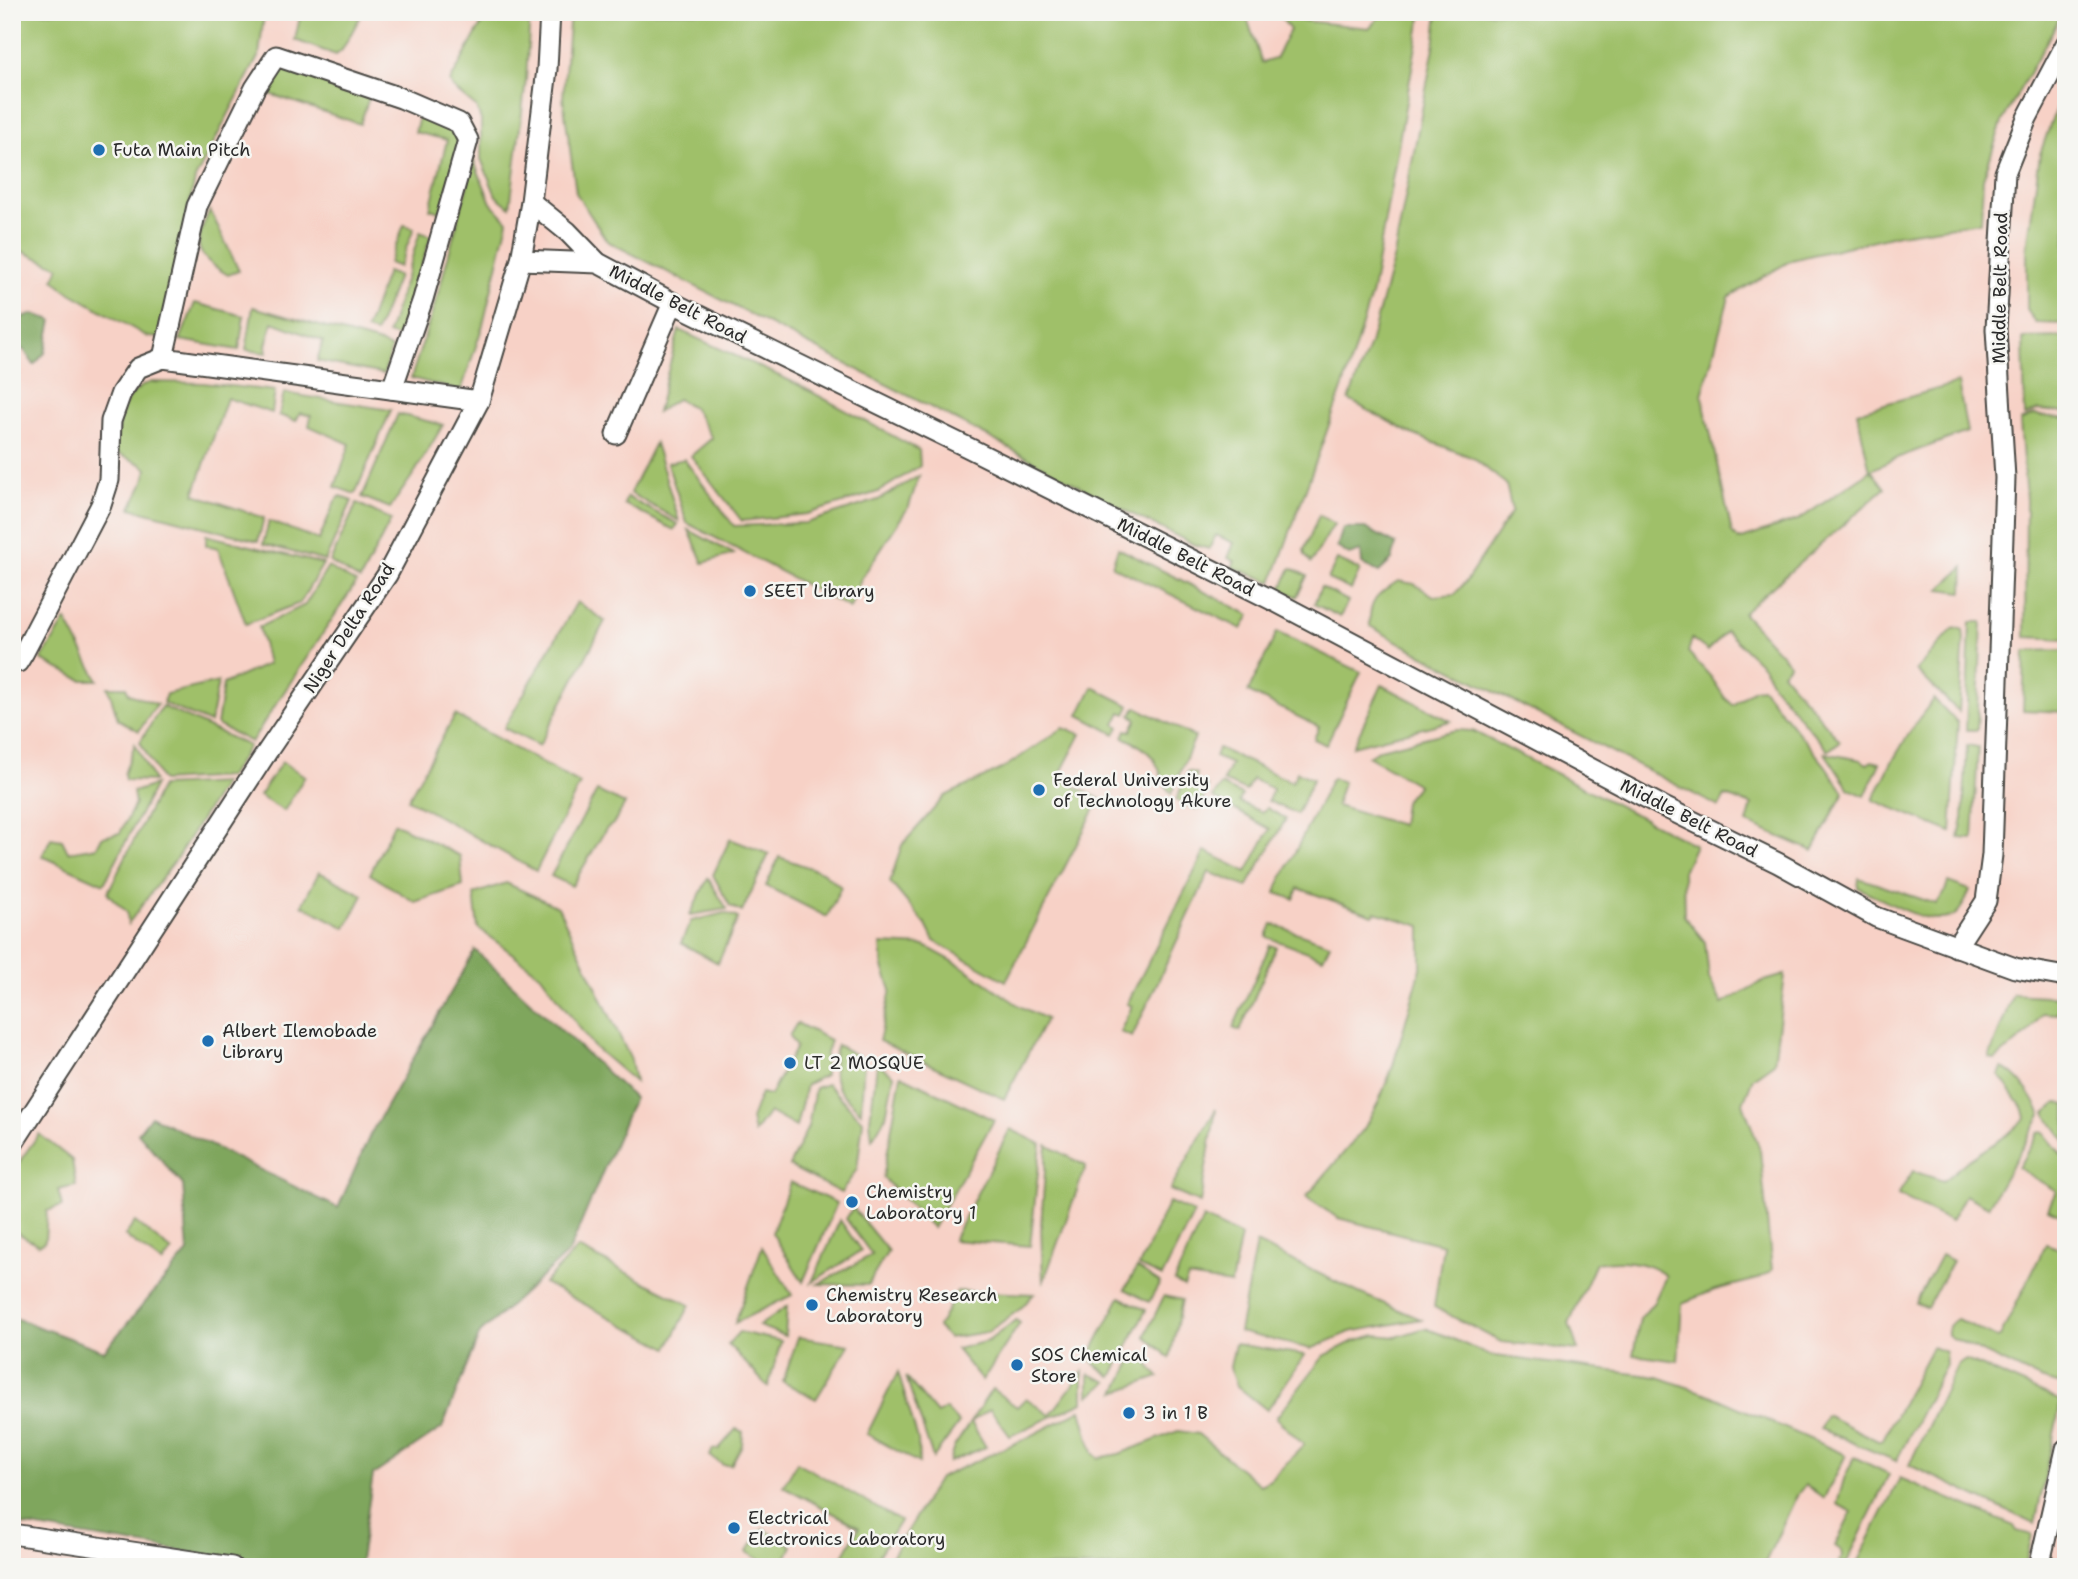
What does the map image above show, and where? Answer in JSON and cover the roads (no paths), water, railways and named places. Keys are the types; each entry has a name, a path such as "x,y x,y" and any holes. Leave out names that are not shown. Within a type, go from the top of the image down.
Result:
{"street":[{"name":"Niger Delta Road","path":"12,1145 267,752 387,575 479,401 521,260 531,202 551,12"},
{"name":"Middle Belt Road","path":"531,202 568,232 598,263 675,304 1276,603 1876,917 1956,947 1986,901 1992,855 2005,478 1996,329 2004,173 2027,118 2066,44"},
{"path":"163,358 197,206 255,88 276,56 401,98 459,122 468,140 427,285 392,389"},
{"name":"Middle Belt Road","path":"521,260 598,263"},
{"path":"616,434 675,304"},
{"path":"12,663 18,662 24,652 101,505 109,480 111,421 121,393 138,368 163,358 479,401"},
{"path":"1956,947 2015,968 2066,977"},
{"path":"2039,1567 2066,1449"},
{"path":"12,1534 232,1567"}],"place":[{"name":"Futa Main Pitch","path":"99,150"},
{"name":"SEET Library","path":"750,591"},
{"name":"Federal University of Technology Akure","path":"1039,790"},
{"name":"Albert Ilemobade Library","path":"208,1041"},
{"name":"LT 2 MOSQUE","path":"790,1063"},
{"name":"Chemistry Laboratory 1","path":"852,1202"},
{"name":"Chemistry Research Laboratory","path":"812,1305"},
{"name":"SOS Chemical Store","path":"1017,1365"},
{"name":"3 in 1 B","path":"1129,1413"},
{"name":"Electrical Electronics Laboratory","path":"734,1528"}]}
